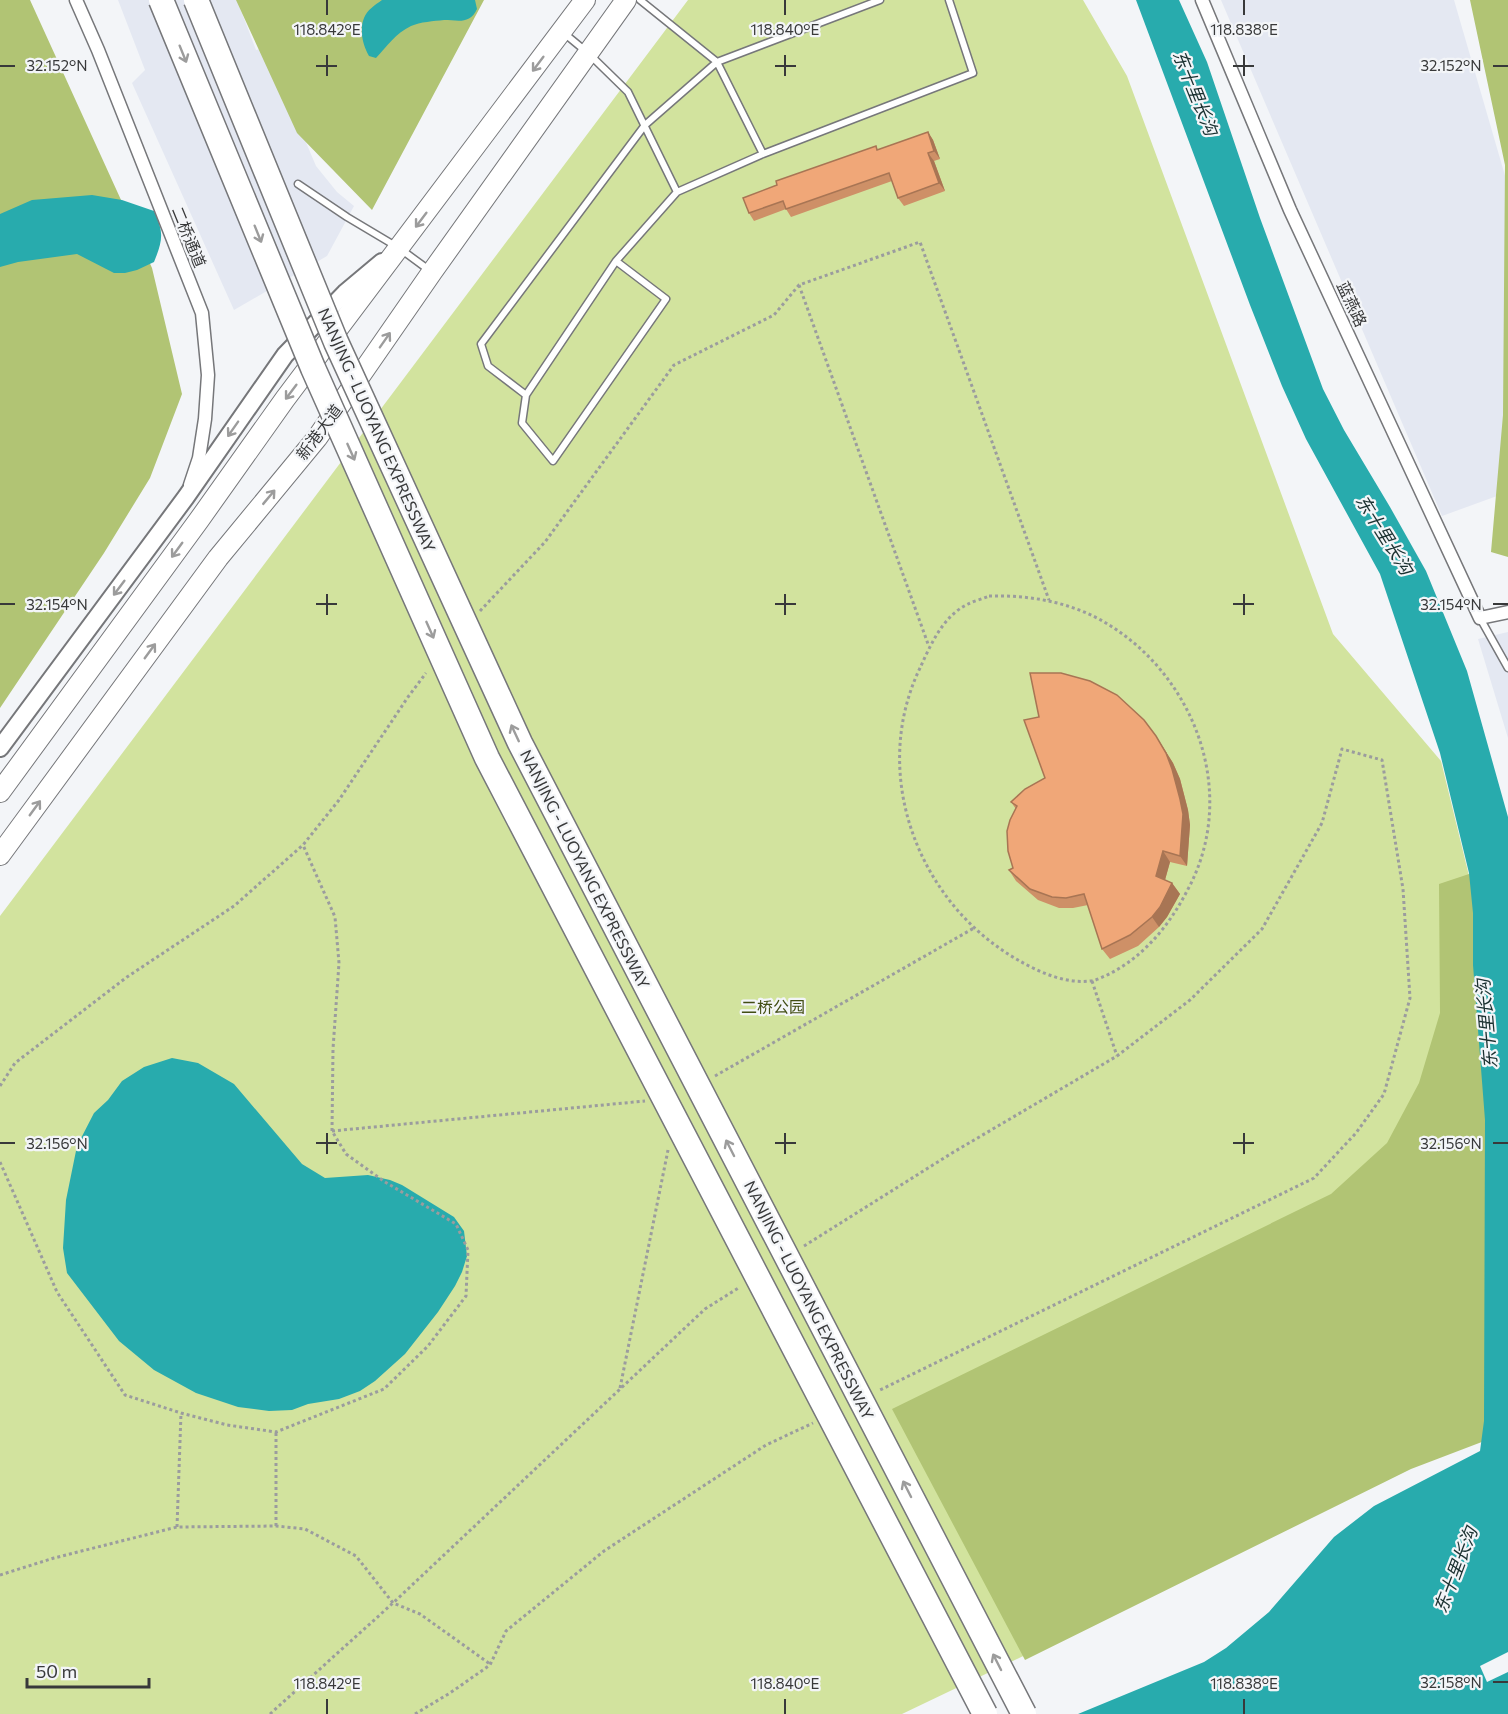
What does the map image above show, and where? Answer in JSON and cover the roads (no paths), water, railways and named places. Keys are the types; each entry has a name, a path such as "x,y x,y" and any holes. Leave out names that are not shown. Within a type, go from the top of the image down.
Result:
{"highway":[{"name":"NANJING - LUOYANG EXPRESSWAY","path":"161,0 313,368 487,758 986,1714"},
{"name":"NANJING - LUOYANG EXPRESSWAY","path":"196,0 336,342 520,743 1024,1714"}],"main road":[{"path":"0,792 285,399 585,0"},
{"name":"新港大道","path":"0,855 218,558 317,438 626,0"}],"street":[{"name":"二桥通道","path":"76,0 202,313 208,375 205,419 199,458 186,497"},
{"name":"蓝燕路","path":"1202,0 1290,210 1480,618"},
{"path":"0,748 186,497 285,355 345,293 399,248"},
{"path":"1480,618 1508,612"}],"lane":[{"path":"640,0 717,62 763,154"},
{"path":"526,395 488,366 481,344 645,124 717,62 880,0"},
{"path":"616,261 666,299 553,461 522,423 526,395 616,261 676,192 763,154 973,73 950,0"},
{"path":"561,32 588,53 628,92 676,192"},
{"path":"298,184 399,248 432,272"},
{"path":"1480,618 1508,668"}],"water":[{"path":"382,0 475,0 477,9 467,20 432,21 411,26 396,36 376,58 369,56 367,52 363,43 362,28 367,13"},
{"name":"东十里长沟","path":"1136,0 1179,0 1207,62 1260,218 1323,389 1344,430 1426,571 1467,671 1508,817 1508,1714 1078,1714 1204,1662 1226,1648 1269,1612 1334,1537 1374,1506 1480,1451 1484,1421 1485,1120 1473,965 1473,913 1469,873 1440,753 1380,574 1306,439 1282,386"},
{"path":"92,195 122,200 154,211 161,236 154,262 137,270 114,273 77,254 18,262 0,267 0,214 32,200"},
{"path":"172,1058 198,1063 234,1084 302,1164 325,1178 368,1175 390,1180 454,1217 464,1231 467,1256 455,1286 405,1354 375,1381 360,1391 339,1399 308,1404 292,1410 269,1411 238,1407 196,1393 154,1370 119,1341 67,1273 63,1248 66,1200 77,1146 94,1113 108,1100 122,1081 144,1067"}],"park label":[{"name":"二桥公园","path":"773,1007"}]}
